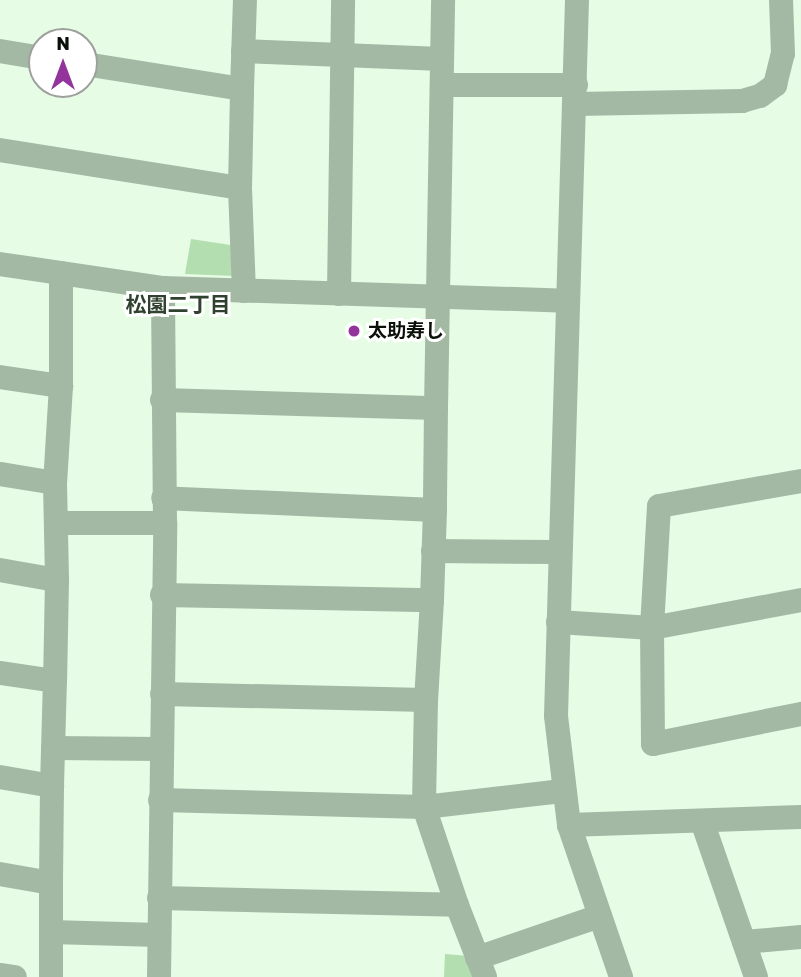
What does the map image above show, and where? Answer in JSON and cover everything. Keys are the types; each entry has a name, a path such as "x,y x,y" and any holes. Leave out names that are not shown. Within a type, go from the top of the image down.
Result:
{"street":[{"path":"244,291 240,188 245,0"},
{"path":"339,295 343,0"},
{"path":"443,0 440,298 424,807 481,967 600,916"},
{"path":"577,0 576,94 566,301 556,716 562,791 569,825 621,977"},
{"path":"442,85 742,101 760,96 775,85 783,54 781,0"},
{"path":"0,51 28,56"},
{"path":"243,51 442,60"},
{"path":"98,66 242,89"},
{"path":"0,150 240,188"},
{"path":"0,264 163,288 566,301"},
{"path":"51,977 57,580 55,483 61,386 61,273"},
{"path":"159,977 165,523 163,288"},
{"path":"0,377 61,386"},
{"path":"162,400 436,408"},
{"path":"0,474 55,483"},
{"path":"801,481 659,506 652,628 653,744 801,715"},
{"path":"163,498 435,510"},
{"path":"56,523 165,523"},
{"path":"433,551 560,552"},
{"path":"0,570 57,580"},
{"path":"162,595 432,600"},
{"path":"558,622 652,628 801,600"},
{"path":"0,673 55,681"},
{"path":"162,694 426,700"},
{"path":"53,748 160,749"},
{"path":"0,777 52,786"},
{"path":"160,800 424,807 562,791"},
{"path":"569,825 801,817"},
{"path":"702,821 755,977"},
{"path":"0,874 51,883"},
{"path":"159,898 457,905"},
{"path":"51,932 159,935"},
{"path":"744,942 801,937"},
{"path":"0,975 15,977"}],"green space":[{"path":"191,239 237,246 235,276 185,274"},
{"path":"445,954 469,956 477,977 444,977"}],"place":[{"name":"太助寿し","path":"354,331"}],"district":[{"name":"松園二丁目","path":"178,305"}]}
